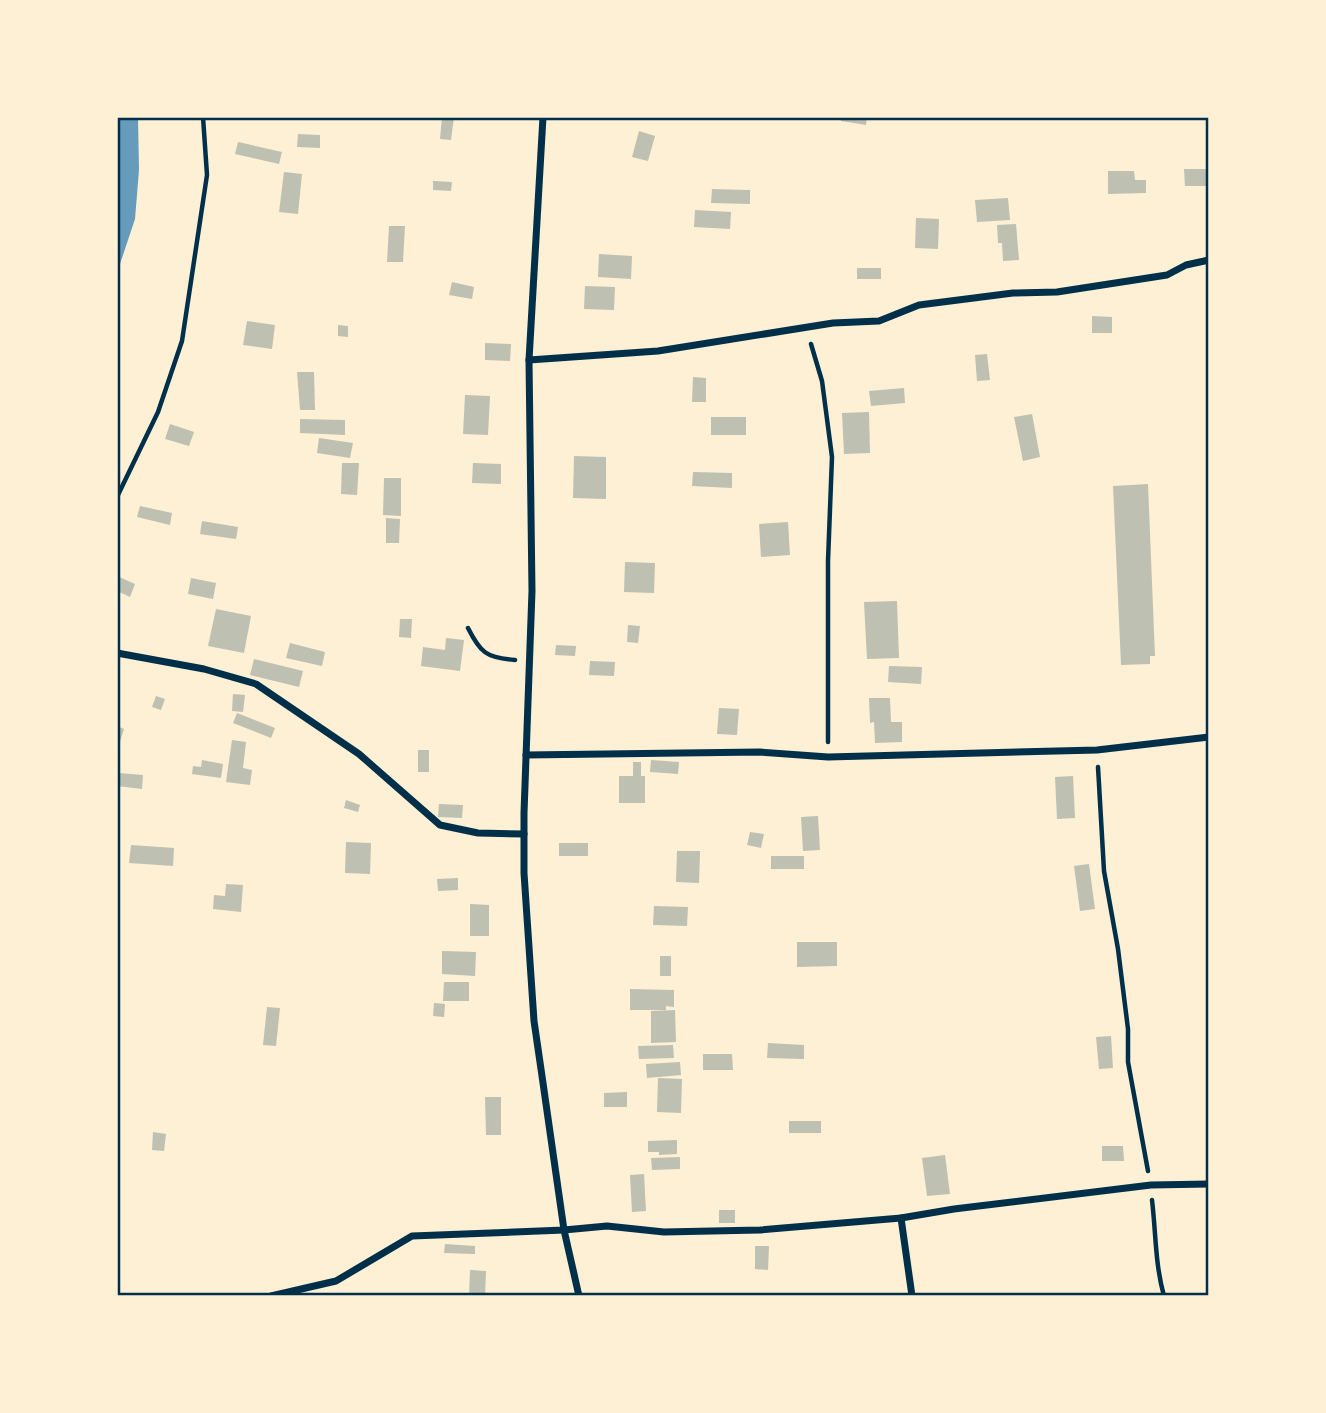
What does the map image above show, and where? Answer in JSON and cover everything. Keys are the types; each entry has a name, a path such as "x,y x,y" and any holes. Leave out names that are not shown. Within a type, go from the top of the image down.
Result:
{"street":[{"path":"543,117 529,360 532,591 524,873 534,1021 564,1230 579,1296"},
{"path":"529,360 658,351 833,323 879,321 919,305 1013,293 1057,292 1167,275 1186,265 1209,260"},
{"path":"117,653 204,668 256,684 359,754 440,825 478,833 524,834"},
{"path":"526,755 760,752 828,757 1097,750 1209,737"},
{"path":"271,1296 336,1281 412,1236 607,1226 664,1232 760,1230 901,1218 1151,1185 1209,1184"},
{"path":"901,1218 912,1296"}],"path":[{"path":"117,497 158,412 182,341 207,175 203,117"},
{"path":"806,328 822,381 832,457 828,561 828,757"},
{"path":"468,628 478,648 493,658 530,660"},
{"path":"1097,750 1104,871 1118,949 1128,1029 1128,1062 1151,1185 1157,1237 1157,1270 1164,1296"}],"water":[{"path":"117,117 138,117 139,170 135,219 117,273"}],"building":[{"path":"442,117 454,117 451,140 440,139"},
{"path":"841,117 867,117 866,125 841,121"},
{"path":"639,131 655,136 648,161 632,157"},
{"path":"298,134 320,135 320,148 297,147"},
{"path":"238,142 282,152 279,164 235,154"},
{"path":"1184,169 1209,169 1209,186 1185,186"},
{"path":"1108,171 1134,171 1135,180 1146,180 1146,193 1108,194"},
{"path":"284,172 302,174 298,214 279,212"},
{"path":"433,181 452,182 451,191 433,190"},
{"path":"712,189 750,190 750,204 711,203"},
{"path":"1008,198 1010,220 977,222 975,200"},
{"path":"695,210 731,212 730,229 694,227"},
{"path":"916,218 939,219 938,249 915,248"},
{"path":"1016,224 1019,260 1003,261 997,225"},
{"path":"389,226 405,226 403,262 387,262"},
{"path":"599,254 632,256 631,279 598,277"},
{"path":"857,268 881,268 881,279 857,279"},
{"path":"452,282 474,287 472,299 449,295"},
{"path":"585,286 615,287 614,310 584,309"},
{"path":"1092,316 1112,317 1112,333 1092,333"},
{"path":"247,321 275,325 272,349 243,345"},
{"path":"338,325 348,326 348,337 338,336"},
{"path":"485,343 511,344 510,361 485,360"},
{"path":"987,354 990,380 977,381 975,355"},
{"path":"297,372 314,372 315,410 300,410"},
{"path":"693,377 706,378 706,402 692,402"},
{"path":"904,388 905,403 871,406 869,391"},
{"path":"465,395 490,396 488,435 463,434"},
{"path":"869,412 870,453 844,454 842,413"},
{"path":"1032,414 1040,457 1023,461 1014,417"},
{"path":"711,417 746,417 746,435 711,435"},
{"path":"300,419 345,420 345,435 300,433"},
{"path":"170,424 194,432 189,446 165,439"},
{"path":"319,438 353,443 350,458 317,453"},
{"path":"574,456 606,457 606,499 573,498"},
{"path":"342,463 359,463 357,495 341,494"},
{"path":"473,463 501,464 501,484 472,483"},
{"path":"693,472 732,473 732,488 692,486"},
{"path":"384,478 401,478 401,516 383,515"},
{"path":"1148,484 1155,656 1150,656 1150,664 1121,665 1113,486"},
{"path":"140,506 172,513 170,525 137,517"},
{"path":"386,518 400,519 399,543 386,543"},
{"path":"202,521 238,527 236,539 200,534"},
{"path":"788,522 790,555 761,557 759,524"},
{"path":"625,562 655,563 654,593 624,592"},
{"path":"117,576 135,584 130,597 117,591"},
{"path":"191,578 216,583 213,599 188,594"},
{"path":"897,601 899,658 867,659 864,602"},
{"path":"216,609 251,616 244,653 208,646"},
{"path":"400,619 412,619 411,638 399,637"},
{"path":"628,625 640,626 638,643 627,642"},
{"path":"446,638 464,640 460,671 421,666 423,647 445,650"},
{"path":"290,643 325,652 322,666 286,658"},
{"path":"556,645 576,646 575,656 555,655"},
{"path":"254,659 303,671 299,687 250,675"},
{"path":"590,661 615,662 614,676 589,675"},
{"path":"889,666 922,667 921,684 888,682"},
{"path":"233,694 245,695 243,712 232,711"},
{"path":"156,696 165,699 161,710 152,707"},
{"path":"869,698 890,698 891,722 902,722 902,742 875,743 874,722 870,723"},
{"path":"719,708 739,709 737,735 717,734"},
{"path":"237,713 275,728 271,738 233,723"},
{"path":"117,726 124,729 118,748 117,748"},
{"path":"232,740 246,742 243,768 252,770 250,785 226,782"},
{"path":"418,750 429,750 429,772 418,772"},
{"path":"202,760 223,764 221,778 192,774 193,766 201,767"},
{"path":"651,760 679,762 678,774 650,772"},
{"path":"633,762 641,762 641,776 645,776 645,803 619,803 619,776 633,776"},
{"path":"119,773 143,775 142,789 117,786"},
{"path":"1073,776 1075,818 1057,819 1055,777"},
{"path":"346,800 360,805 358,812 344,808"},
{"path":"439,804 463,805 462,818 438,817"},
{"path":"818,816 820,850 803,851 801,817"},
{"path":"750,832 764,834 761,848 747,845"},
{"path":"346,842 371,843 370,874 345,873"},
{"path":"559,843 588,843 588,856 559,856"},
{"path":"131,845 174,848 173,866 129,863"},
{"path":"677,851 700,851 699,883 676,882"},
{"path":"771,856 804,856 804,869 771,869"},
{"path":"1089,864 1095,909 1080,911 1074,866"},
{"path":"458,878 458,890 438,891 437,879"},
{"path":"226,884 243,885 241,912 213,909 214,895 225,896"},
{"path":"470,904 489,905 489,936 470,936"},
{"path":"654,906 688,907 687,926 653,925"},
{"path":"797,942 837,942 837,966 797,967"},
{"path":"442,951 476,952 475,976 442,974"},
{"path":"660,956 671,956 671,976 660,976"},
{"path":"444,982 469,982 469,1001 443,1001"},
{"path":"630,989 674,990 674,1007 666,1006 666,1010 630,1010"},
{"path":"434,1003 445,1004 444,1017 433,1016"},
{"path":"267,1007 280,1008 276,1046 263,1045"},
{"path":"675,1010 676,1042 651,1043 651,1011"},
{"path":"1111,1036 1113,1068 1099,1069 1096,1037"},
{"path":"768,1043 804,1045 804,1059 767,1058"},
{"path":"673,1045 674,1058 639,1059 638,1046"},
{"path":"703,1054 732,1054 733,1070 703,1070"},
{"path":"680,1062 681,1075 647,1078 646,1064"},
{"path":"658,1078 682,1079 681,1113 657,1112"},
{"path":"627,1092 627,1107 604,1107 604,1093"},
{"path":"485,1097 501,1097 501,1135 486,1135"},
{"path":"789,1121 821,1121 821,1133 789,1133"},
{"path":"153,1132 166,1134 164,1151 152,1150"},
{"path":"677,1140 677,1154 659,1155 659,1152 648,1152 648,1141"},
{"path":"1102,1146 1123,1146 1124,1161 1102,1161"},
{"path":"945,1155 950,1194 927,1196 922,1158"},
{"path":"680,1157 680,1169 652,1170 651,1158"},
{"path":"644,1174 646,1211 632,1212 630,1175"},
{"path":"719,1210 735,1210 735,1223 719,1223"},
{"path":"445,1244 475,1246 475,1254 444,1253"},
{"path":"755,1246 769,1246 768,1270 755,1269"},
{"path":"470,1270 486,1271 485,1296 469,1296"}]}
